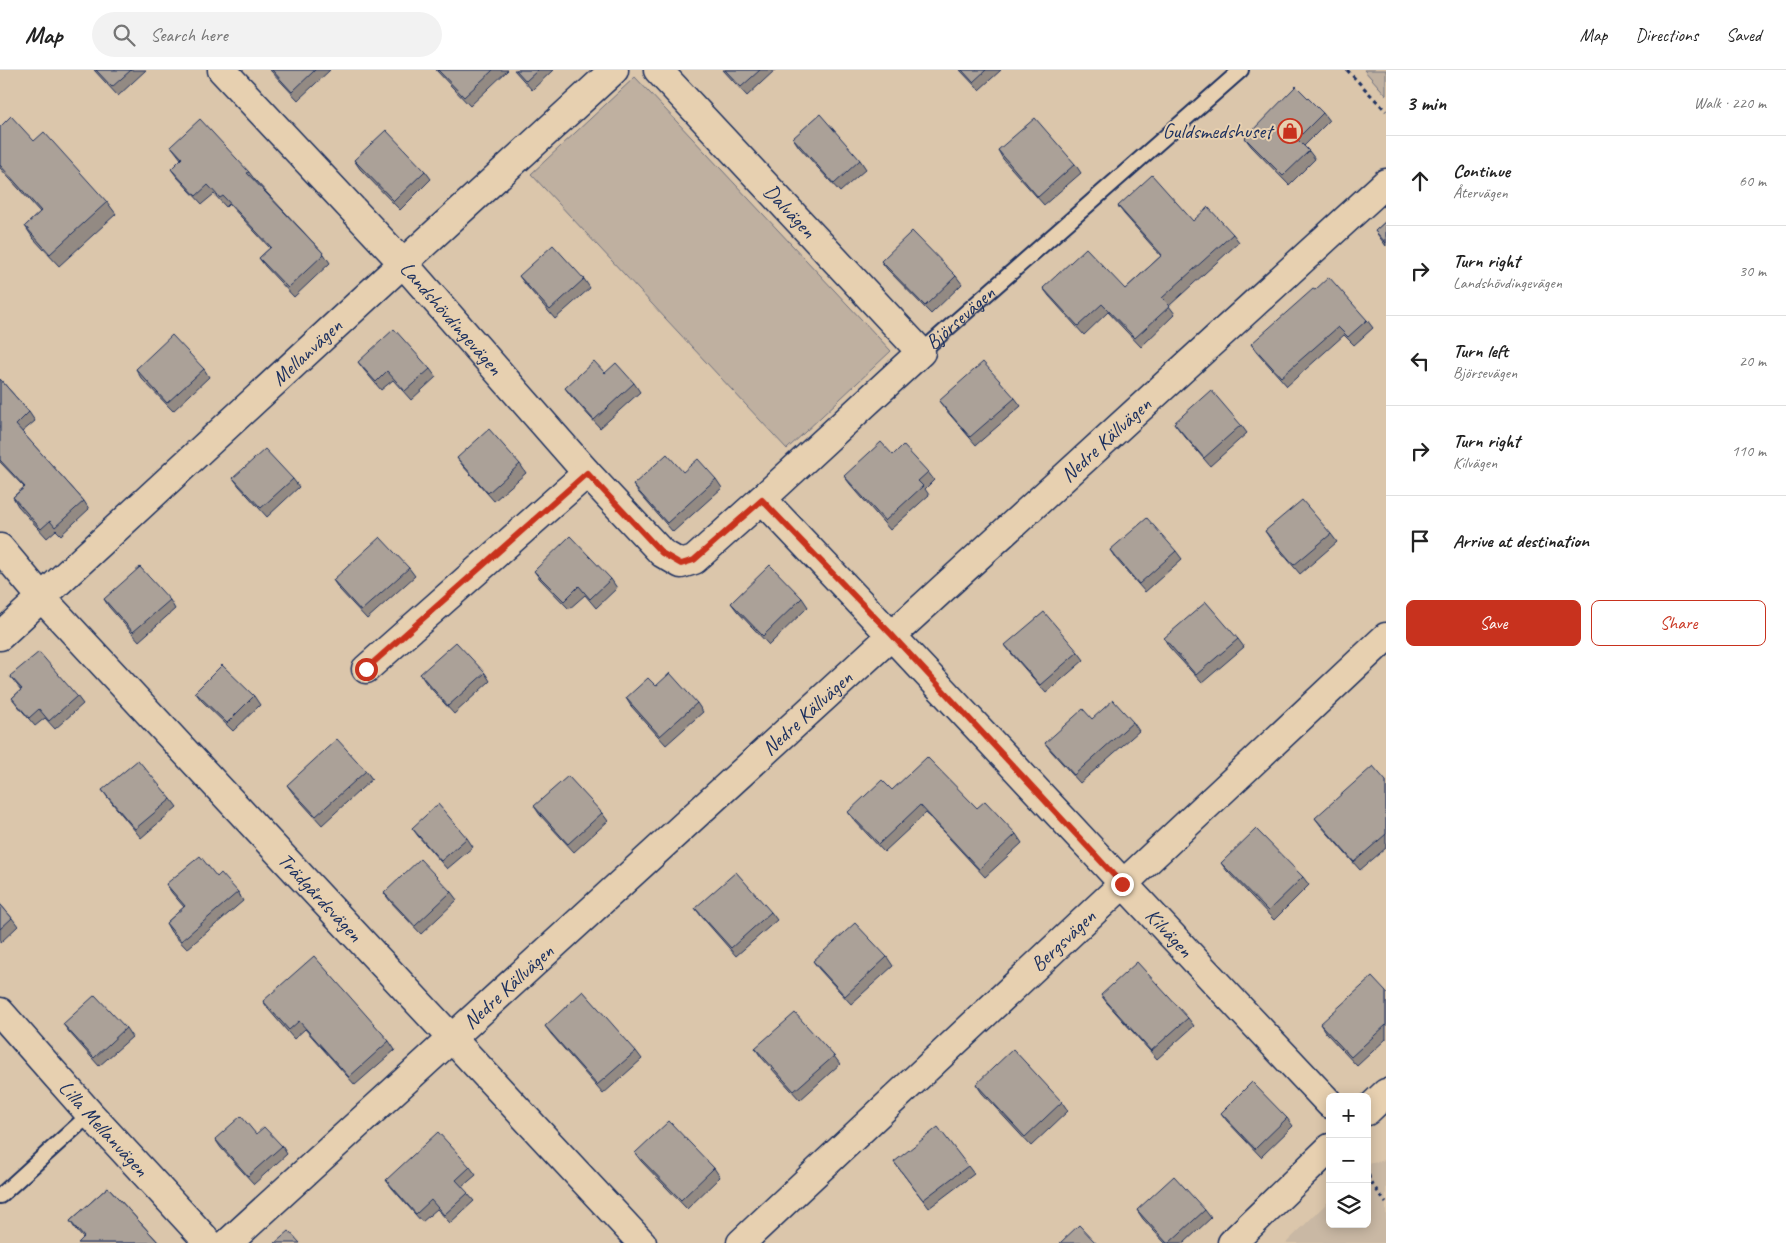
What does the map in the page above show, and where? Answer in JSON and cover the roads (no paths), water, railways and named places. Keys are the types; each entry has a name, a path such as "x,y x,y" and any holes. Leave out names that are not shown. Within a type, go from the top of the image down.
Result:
{"street":[{"name":"Landshövdingevägen","path":"222,70 403,263 587,473 662,553 681,564"},
{"name":"Mellanvägen","path":"0,636 614,70"},
{"name":"Dalvägen","path":"658,70 921,352"},
{"name":"Nedre Källvägen","path":"228,1243 891,634 1386,183"},
{"name":"Björsevägen","path":"681,564 694,560 762,500 921,352"},
{"path":"366,669 587,473"},
{"name":"Kilvägen","path":"762,500 891,634 1122,884 1326,1100"},
{"name":"Trädgårdsvägen","path":"0,548 42,598 642,1243"},
{"name":"Bergsvägen","path":"741,1243 1386,637"},
{"name":"Lilla Mellanvägen","path":"0,1012 90,1114 209,1243"},
{"path":"1232,1243 1326,1152"}],"lane":[{"name":"Björsevägen","path":"921,352 1241,70"},
{"path":"0,1196 90,1114"}],"place":[{"name":"Guldsmedshuset","path":"1290,131"}]}
